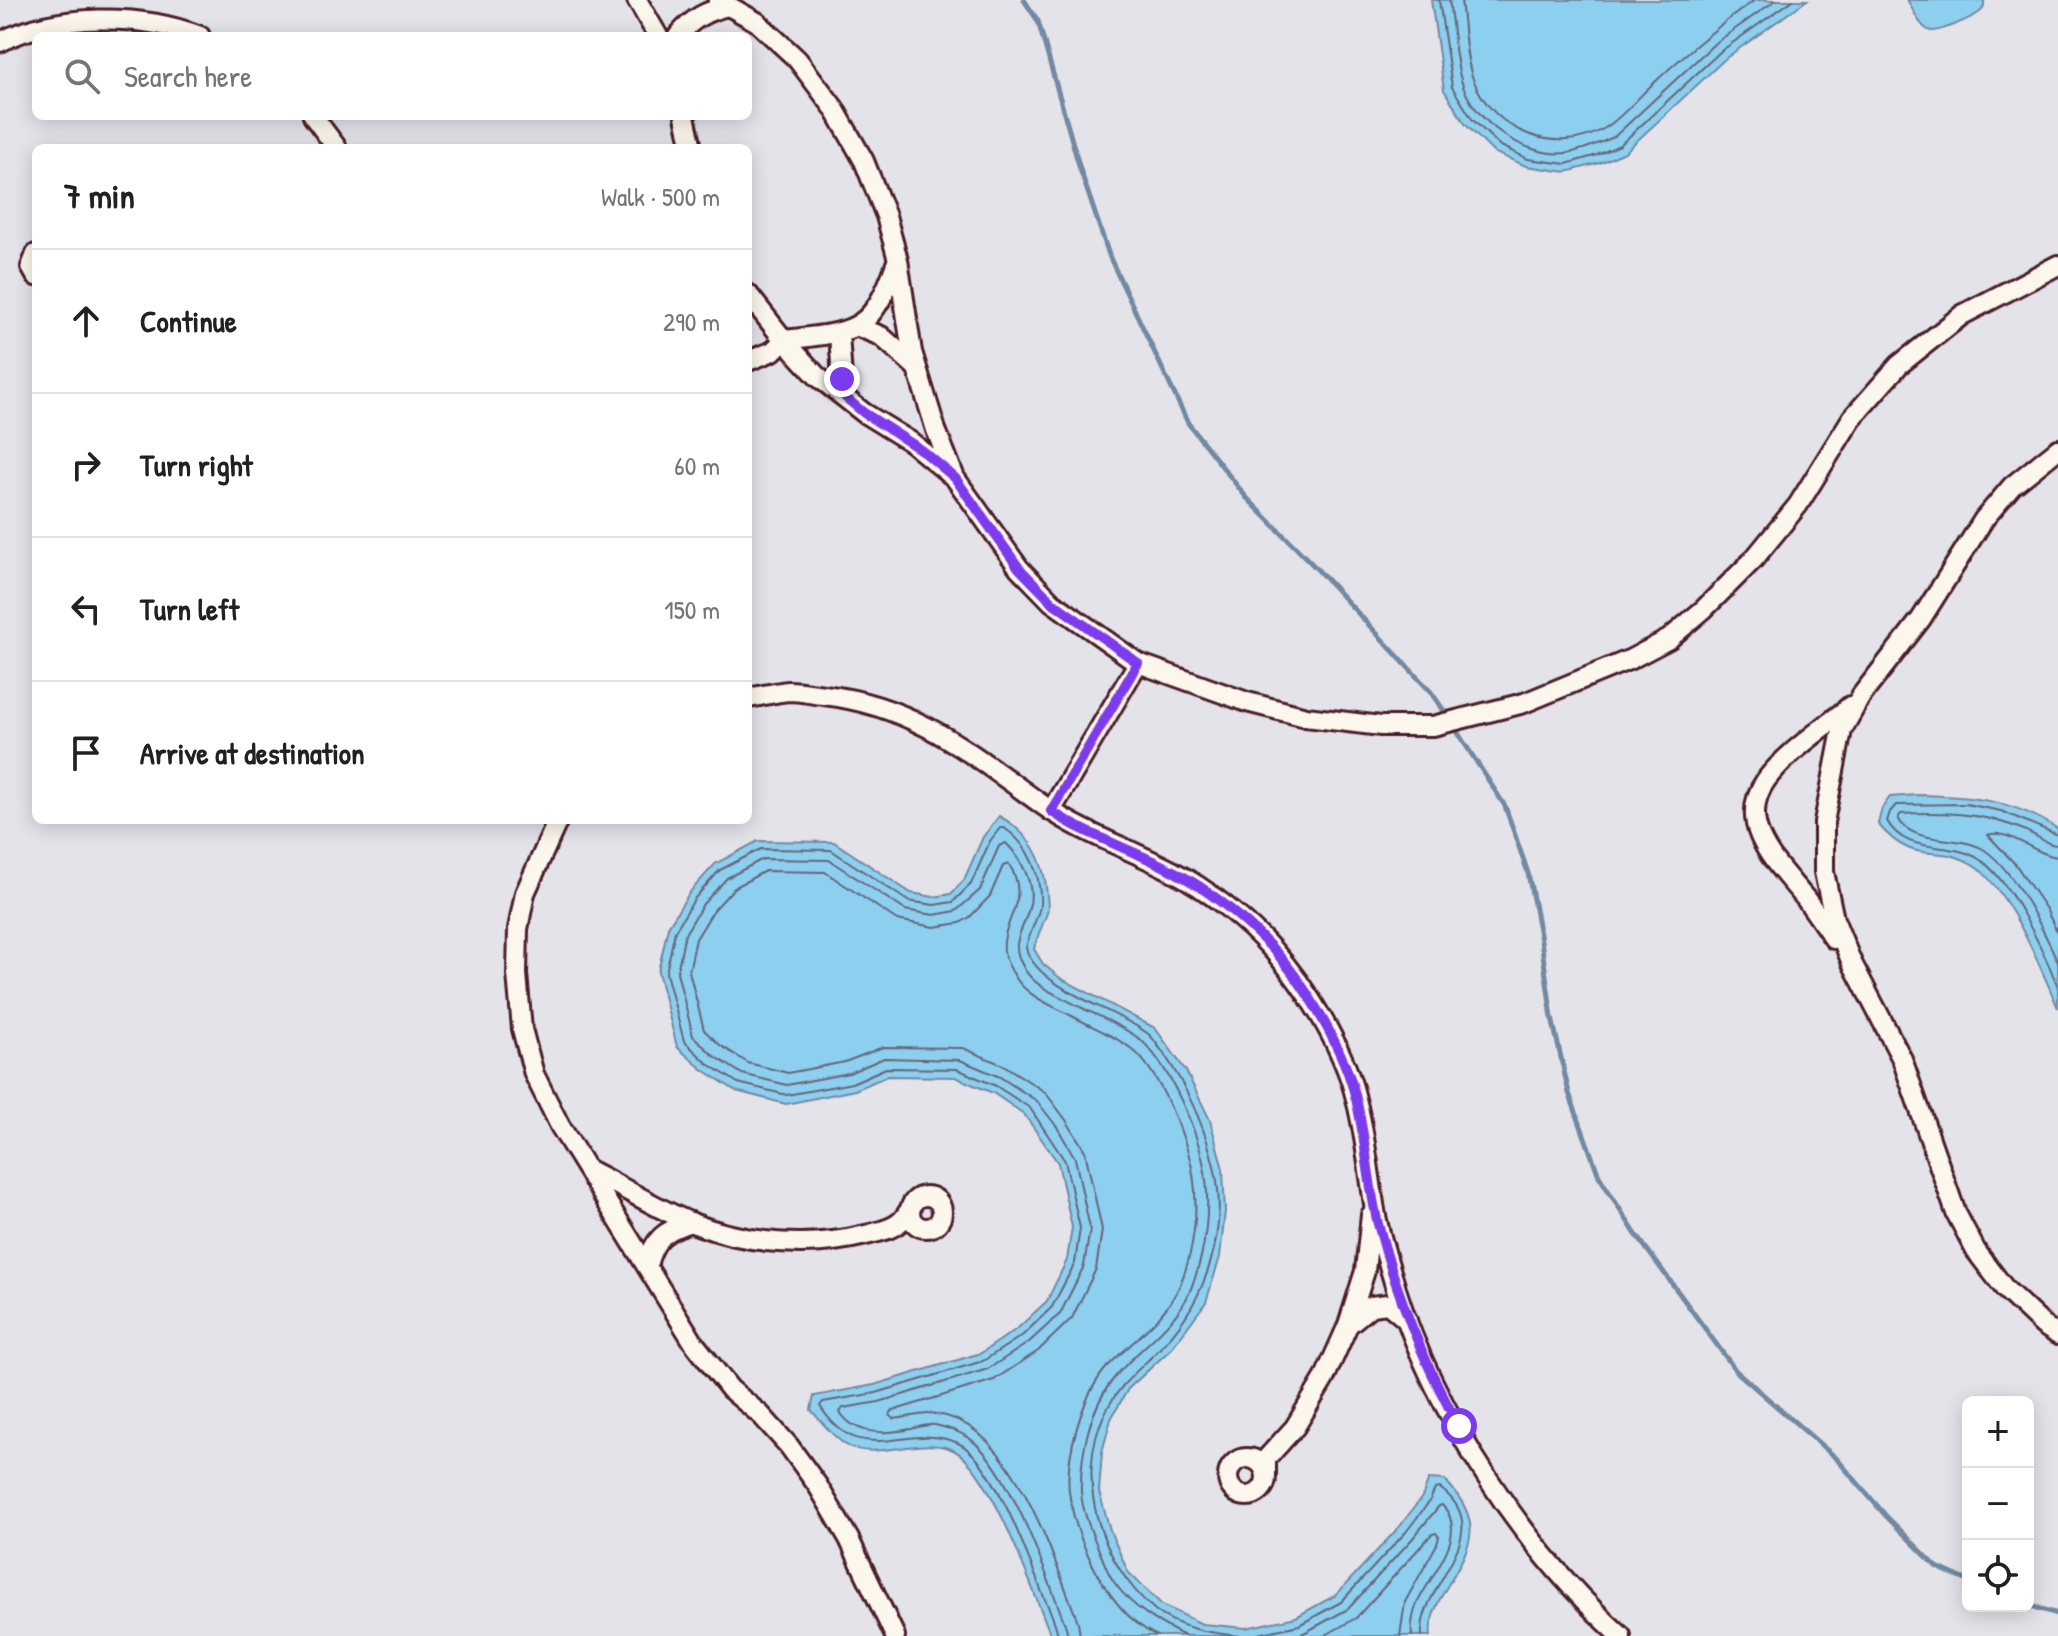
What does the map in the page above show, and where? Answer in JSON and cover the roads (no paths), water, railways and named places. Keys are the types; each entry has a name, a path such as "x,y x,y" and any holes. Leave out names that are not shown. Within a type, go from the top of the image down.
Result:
{"street":[{"path":"637,0 656,32"},
{"path":"681,32 691,21 723,3 757,22 797,59 834,108 864,161 886,216 898,260 916,367 955,478 1019,568 1052,602 1138,663 1247,702 1306,717 1381,726 1433,726 1524,703 1631,659 1669,639 1753,560 1798,505 1852,418 1899,365 1962,315 2058,265"},
{"path":"0,42 23,30 81,20 132,22 190,32"},
{"path":"316,120 334,144"},
{"path":"686,120 691,144"},
{"path":"846,398 842,379 848,330 878,307 898,260"},
{"path":"752,299 817,376 864,413 923,451 955,478"},
{"path":"752,359 773,351 784,340 848,330 881,336 916,367"},
{"path":"2058,449 2012,486 1984,519 1921,619 1861,696 1842,730 1824,822 1824,872 1834,919 1852,963 1902,1059 1956,1213 1976,1251 2005,1289 2058,1335"},
{"path":"1051,811 1138,663"},
{"path":"752,697 790,691 846,698 900,714 945,735 1069,823 1178,873 1271,947 1308,995 1335,1044 1356,1097 1373,1197 1397,1292 1447,1405 1483,1469 1519,1522 1557,1570 1621,1636"},
{"path":"1852,963 1762,845 1754,823 1756,801 1765,782 1779,766 1861,696"},
{"path":"556,824 525,893 518,929 522,1029 534,1074 560,1126 694,1343 730,1389 761,1415 789,1446 818,1486 849,1539 895,1636"},
{"path":"589,1170 691,1222 765,1241 852,1239 882,1231 906,1215 914,1202 924,1196 930,1196 940,1204 942,1216 934,1225 922,1227 906,1215"},
{"path":"1261,1464 1295,1427 1324,1379 1348,1325 1365,1271 1373,1197"},
{"path":"647,1266 650,1251 664,1233 691,1222"},
{"path":"1348,1325 1371,1306 1388,1304 1409,1322"}],"water":[{"path":"1431,0 1807,0 1726,58 1625,152 1566,172 1526,166 1493,152 1465,124 1444,90"},
{"path":"1907,0 1984,0 1984,5 1980,12 1970,18 1931,31 1920,22"},
{"path":"1917,795 2007,805 2058,829 2058,1008 2022,930 1998,890 1985,875 1959,858 1915,851 1904,846 1878,824 1882,808 1890,797"},
{"path":"999,816 1027,839 1043,869 1048,908 1034,949 1043,964 1060,978 1155,1028 1186,1071 1210,1120 1223,1169 1225,1211 1220,1257 1206,1302 1171,1349 1128,1389 1111,1419 1102,1452 1099,1492 1111,1533 1128,1572 1162,1605 1202,1624 1246,1628 1296,1617 1336,1595 1400,1526 1422,1497 1429,1479 1445,1480 1467,1513 1469,1540 1465,1554 1435,1609 1431,1636 1051,1636 997,1507 969,1463 955,1451 943,1447 929,1445 871,1451 846,1445 811,1410 814,1396 874,1385 981,1353 1018,1328 1047,1301 1067,1260 1072,1227 1058,1163 1024,1114 993,1093 955,1077 887,1076 855,1090 786,1104 736,1091 702,1069 677,1047 658,972 668,927 689,893 715,864 758,841 834,842 911,893 934,897 951,894 964,880 983,837"}],"waterway":[{"path":"1024,0 1038,21 1080,169 1110,258 1188,423 1246,497 1431,692 1449,718"},
{"path":"1454,727 1505,806 1528,873 1552,1018 1569,1093 1599,1176 1635,1233 1736,1371 1836,1458 1886,1516 1937,1567 1962,1578"},
{"path":"2034,1607 2058,1614"}]}
